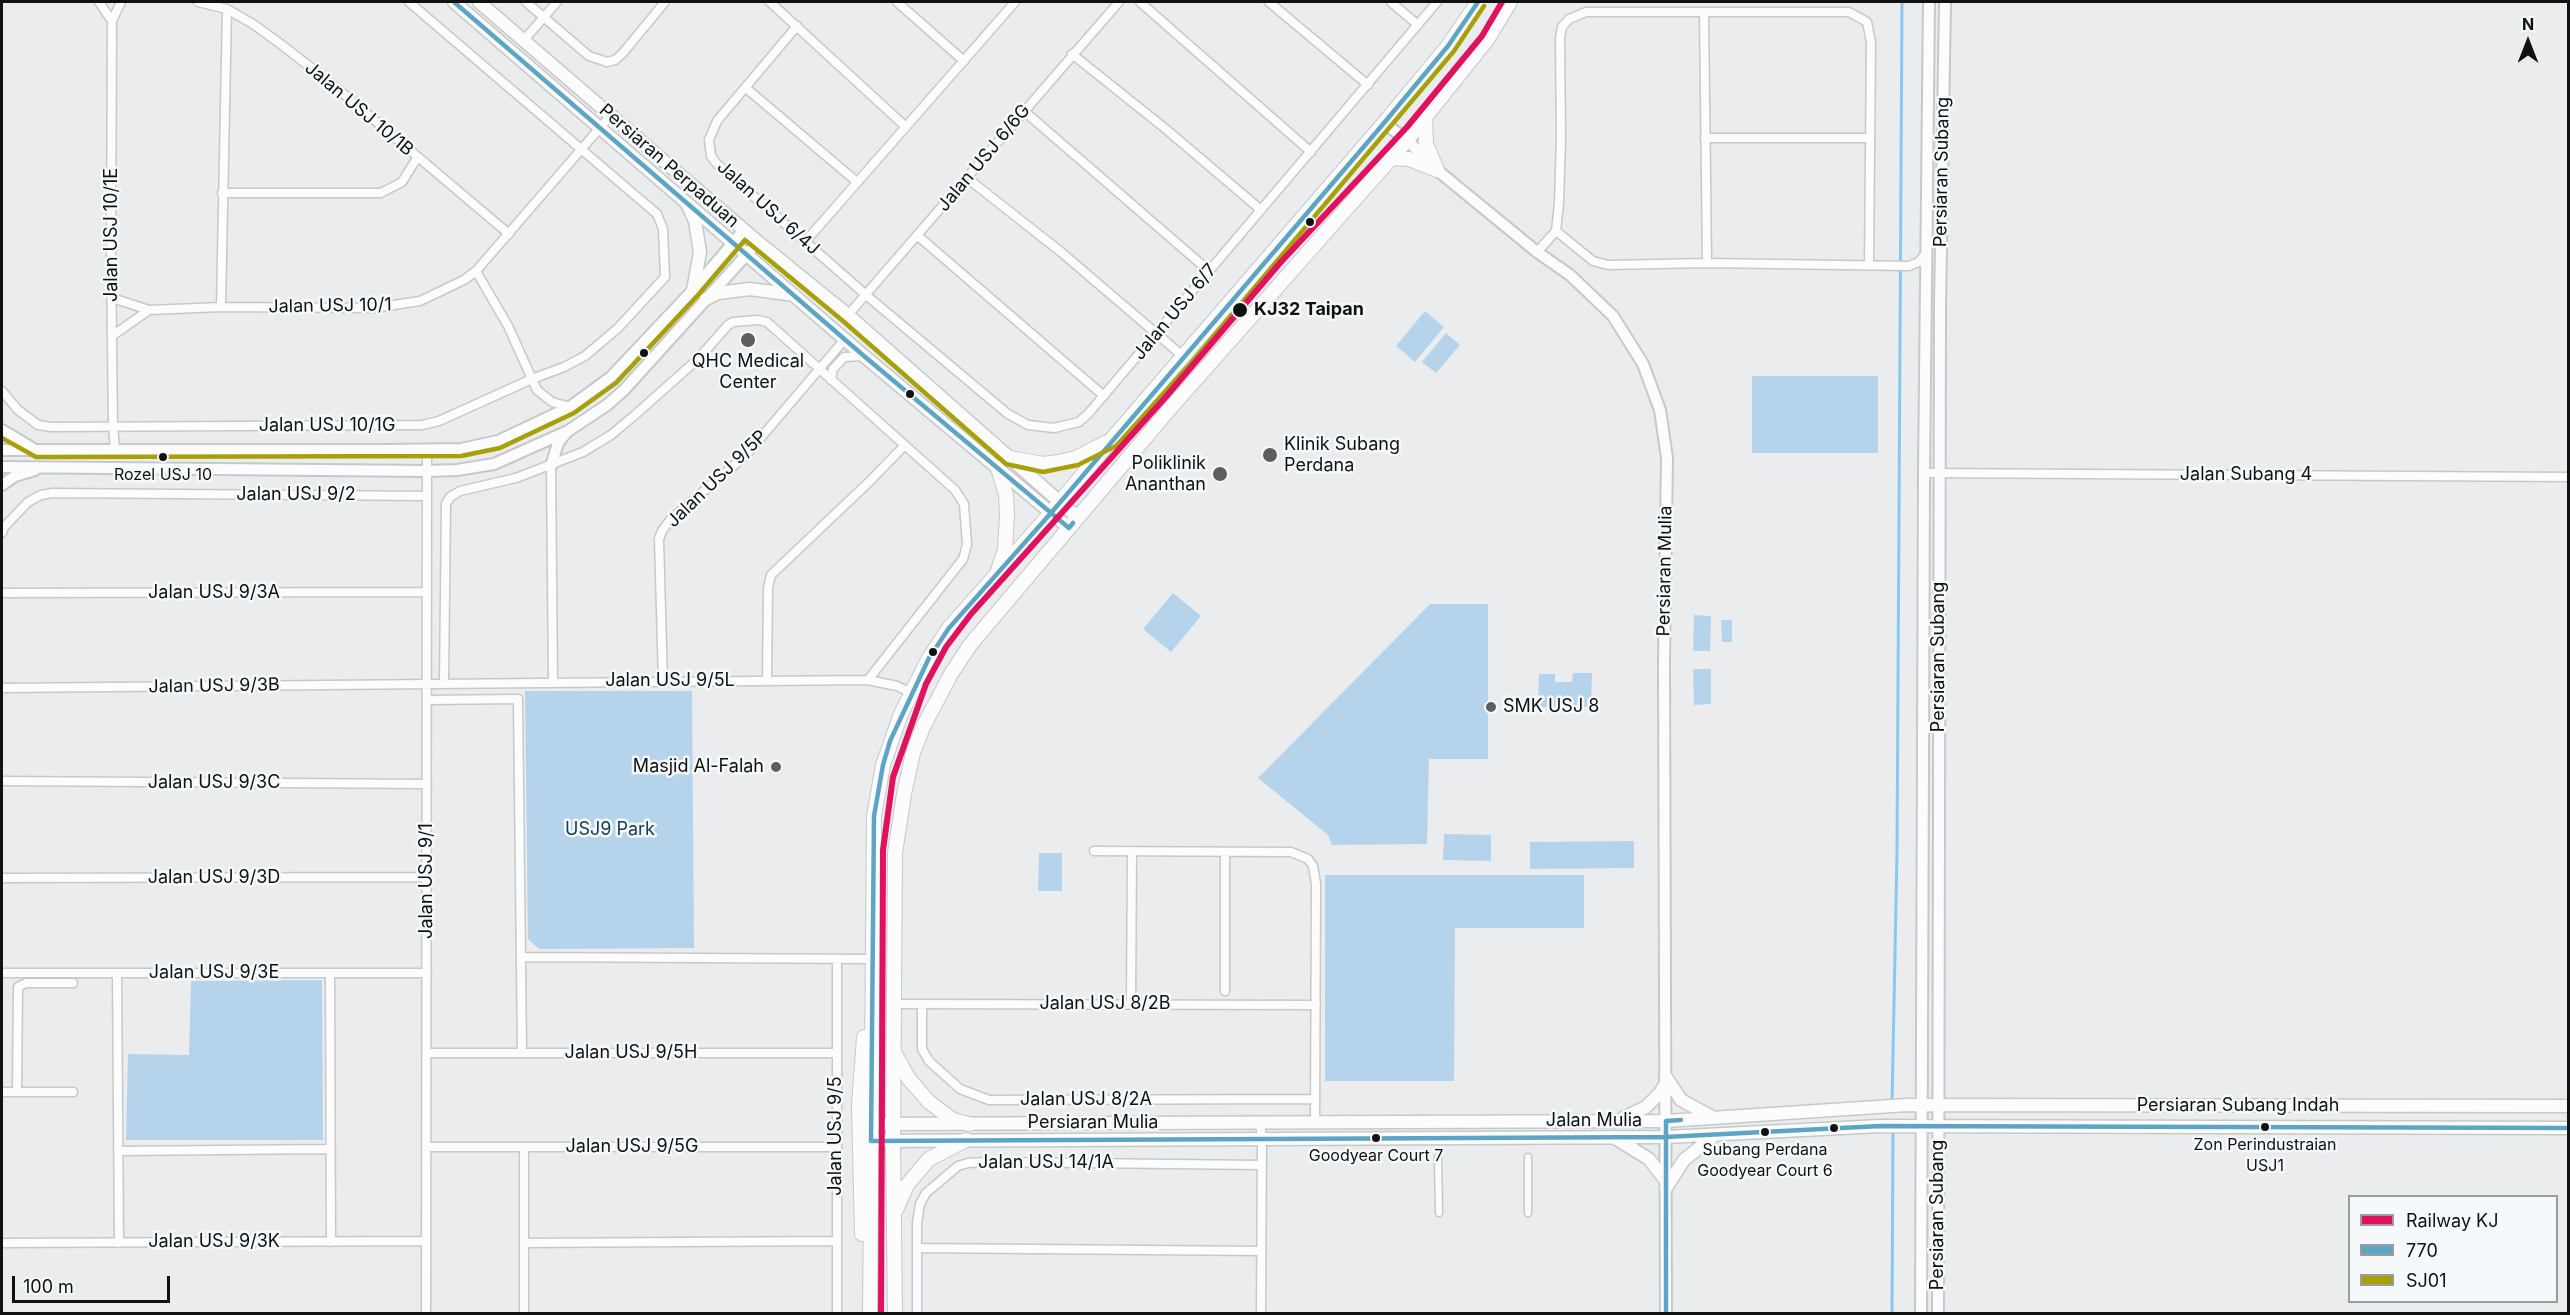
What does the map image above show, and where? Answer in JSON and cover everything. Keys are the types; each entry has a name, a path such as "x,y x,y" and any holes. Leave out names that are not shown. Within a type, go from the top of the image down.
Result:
{"main road":[{"name":"Persiaran Perpaduan","path":"454,2 733,243 798,296 864,356 1051,513 1073,523"},
{"name":"Persiaran Perpaduan","path":"479,2 758,242 848,315 1060,502 1073,523"},
{"path":"870,1309 873,844 878,790 890,741 912,693 929,658 950,628 1384,123 1448,46 1478,2"},
{"path":"894,1314 895,853 913,753 937,698 970,645 1187,389 1407,140 1487,40 1510,2"},
{"path":"1425,117 1426,144 1437,171"},
{"path":"1389,158 1409,159 1437,171"},
{"path":"685,201 695,221 700,252 693,290"},
{"path":"706,299 718,293 750,289 798,296"},
{"path":"1010,458 1043,464 1059,462 1076,458 1111,440"},
{"path":"997,575 1005,550 1007,514 1006,495 998,468"},
{"path":"870,1309 862,1246 859,1105 862,1046 872,980"},
{"path":"894,1052 909,1079 928,1102 953,1120 969,1124"},
{"path":"1610,1122 1630,1116 1646,1107 1660,1094 1666,1080 1682,1100 1716,1119"},
{"name":"Persiaran Subang Indah","path":"1907,1105 2568,1106"},
{"name":"Jalan Mulia","path":"1315,1122 1666,1121 1907,1105"},
{"name":"Persiaran Mulia","path":"871,1124 1315,1122"},
{"name":"Persiaran Subang Indah","path":"1881,1126 2568,1128"},
{"name":"Persiaran Mulia","path":"871,1141 1666,1137 1881,1126"},
{"path":"1615,1137 1648,1159 1666,1184 1684,1160 1715,1135"},
{"path":"894,1214 907,1185 929,1159 966,1140"}],"street":[{"path":"99,2 112,21"},
{"name":"Jalan USJ 10/1E","path":"115,449 112,426 112,21 121,2"},
{"name":"Jalan USJ 10/1B","path":"198,2 226,9 253,24 282,45 333,85 509,234"},
{"path":"409,2 583,149"},
{"path":"526,2 589,56 607,62 615,60 622,54 665,2"},
{"path":"524,40 557,2"},
{"path":"770,2 906,127"},
{"path":"897,2 964,60"},
{"path":"805,243 1013,2"},
{"name":"Jalan USJ 6/6G","path":"848,315 1119,2"},
{"path":"1140,2 1311,152"},
{"path":"1269,2 1368,85"},
{"path":"1391,2 1418,25"},
{"name":"Jalan USJ 6/7","path":"866,295 1018,421 1041,428 1069,426 1079,422 1104,396 1437,2"},
{"name":"Persiaran Subang","path":"1921,1314 1924,472 1929,2"},
{"name":"Persiaran Subang","path":"1938,1314 1940,307 1946,2"},
{"path":"221,307 226,9"},
{"path":"1537,252 1556,231 1561,149 1560,38 1562,27 1576,14 1586,12 1849,12 1867,22 1871,42 1869,264"},
{"path":"1704,12 1707,263"},
{"name":"Jalan USJ 6/4J","path":"797,26 717,121 709,140 708,149 717,164 866,295"},
{"path":"1072,54 1167,130 1261,210"},
{"path":"746,88 857,182"},
{"path":"1024,111 1209,271"},
{"name":"Jalan USJ 10/1","path":"112,298 149,310 221,307 393,307 420,301 464,280 477,271 611,116"},
{"name":"Persiaran Mulia","path":"1384,123 1407,140 1437,171 1537,252 1570,275 1619,324 1643,364 1653,388 1665,433 1666,1314"},
{"path":"1705,138 1869,138"},
{"name":"Jalan USJ 10/1G","path":"2,391 18,410 38,425 422,425 439,421 585,356 613,334 665,277 663,229 657,214 583,149"},
{"path":"222,193 381,193 402,182 417,158"},
{"path":"968,178 1061,252 1185,357"},
{"path":"2,450 461,449 498,441 570,407 611,377 693,290 744,230"},
{"path":"1556,231 1593,261 1608,265 1707,263 1909,266 1919,262 1928,249"},
{"path":"918,236 1104,396"},
{"path":"2,467 427,471 458,470 494,464 568,430 607,405 624,390 758,242"},
{"path":"1909,266 1923,277 1927,294"},
{"path":"477,271 508,326 532,379 542,395 552,402 570,407"},
{"path":"112,336 149,310"},
{"path":"444,683 446,504 450,497 460,491 516,478 583,452 611,435 668,386 733,322 758,320 767,322 905,445 962,498 964,504 966,553 963,560 868,680"},
{"name":"Jalan USJ 9/5P","path":"663,682 659,539 662,531 670,520 746,455 845,339"},
{"path":"831,380 833,369 844,357 864,356"},
{"path":"2,430 36,450"},
{"path":"553,682 551,466 558,443 568,430"},
{"path":"767,681 768,588 771,575 905,445"},
{"path":"115,449 117,457 134,468"},
{"name":"Jalan USJ 9/1","path":"426,1314 427,449"},
{"path":"530,449 541,452 551,466"},
{"path":"2,485 15,476 44,467"},
{"name":"Jalan Subang 4","path":"1924,472 2568,477"},
{"name":"Jalan USJ 9/2","path":"2,533 4,527 28,502 41,495 53,493 427,496"},
{"name":"Jalan USJ 9/3A","path":"2,593 427,592"},
{"name":"Jalan USJ 9/5L","path":"427,683 868,680 897,686 912,693"},
{"name":"Jalan USJ 9/3B","path":"2,688 427,683"},
{"path":"427,700 518,699 522,1053"},
{"name":"Jalan USJ 9/3C","path":"2,781 427,784"},
{"path":"1094,851 1291,852 1308,859 1314,866 1316,884 1315,1122"},
{"path":"1131,1004 1132,851"},
{"path":"1225,852 1225,991"},
{"name":"Jalan USJ 9/3D","path":"2,878 427,877"},
{"path":"521,957 872,959"},
{"name":"Jalan USJ 9/5","path":"837,959 837,1314"},
{"name":"Jalan USJ 9/3E","path":"2,973 427,973"},
{"path":"117,973 119,1243"},
{"path":"330,973 331,1242"},
{"path":"17,1091 18,987 26,983 73,983"},
{"name":"Jalan USJ 8/2B","path":"894,1004 1316,1005"},
{"name":"Jalan USJ 8/2A","path":"922,1004 922,1048 929,1061 960,1089 989,1100 1315,1099"},
{"name":"Jalan USJ 9/5H","path":"427,1053 836,1053"},
{"path":"2,1092 73,1092"},
{"path":"1260,1122 1262,1139 1261,1314"},
{"name":"Jalan USJ 9/5G","path":"427,1147 836,1147"},
{"path":"524,1147 524,1314"},
{"path":"118,1150 330,1149"},
{"path":"1438,1157 1438,1213"},
{"path":"1528,1157 1528,1213"},
{"name":"Jalan USJ 14/1A","path":"917,1314 917,1223 920,1204 926,1193 958,1167 968,1163 1262,1165"},
{"path":"524,1243 837,1240"},
{"name":"Jalan USJ 9/3K","path":"2,1243 426,1241"},
{"path":"917,1248 1261,1251"}],"green space":[{"path":"1425,311 1444,327 1415,362 1396,346"},
{"path":"1446,333 1460,345 1436,373 1422,362"},
{"path":"1752,376 1878,376 1878,453 1752,453"},
{"path":"1173,593 1201,616 1171,652 1143,629"},
{"path":"1430,604 1488,604 1488,759 1429,759 1427,844 1332,845 1328,835 1258,778"},
{"path":"1694,615 1711,616 1710,651 1693,651"},
{"path":"1721,620 1732,620 1732,642 1722,642"},
{"path":"1693,669 1711,669 1711,704 1694,705"},
{"path":"1573,673 1592,673 1591,707 1538,707 1539,674 1555,674 1555,682 1572,682"},
{"name":"USJ9 Park","path":"525,691 692,691 694,948 539,949 528,939"},
{"path":"1444,834 1491,835 1491,861 1443,860"},
{"path":"1634,841 1634,868 1530,869 1530,842"},
{"path":"1039,853 1062,853 1062,891 1038,891"},
{"path":"1325,875 1584,875 1584,928 1455,928 1454,1081 1325,1081"},
{"path":"322,980 323,1140 126,1140 128,1054 189,1055 191,981"}],"waterway":[{"path":"1892,1104 1897,852 1902,2"},
{"path":"1892,1314 1893,1128"}],"rail line":[{"name":"KJ","path":"881,1314 883,850 893,777 926,684 946,647 971,614 1164,399 1280,263 1407,127 1482,36 1502,2"}],"transit line":[{"name":"770","path":"454,2 864,356 1069,528 1073,523"},
{"name":"770","path":"1478,2 1448,46 1384,123 1051,513 949,628 929,658 890,741 883,765 874,816 871,1141 1666,1137 1880,1126 2568,1128"},
{"name":"SJ01","path":"2,438 36,457 461,456 500,448 574,413 616,383 698,295 745,240 843,321 1006,464 1043,472 1078,465 1116,446 1191,363 1454,51 1484,6"},
{"name":"770","path":"1666,1314 1666,1121 1681,1120"}],"place":[{"name":"KJ32 Taipan","path":"1240,310"},
{"name":"QHC Medical Center","path":"748,340"},
{"name":"Klinik Subang Perdana","path":"1270,455"},
{"name":"Rozel USJ 10","path":"163,457"},
{"name":"Poliklinik Ananthan","path":"1220,474"},
{"name":"SMK USJ 8","path":"1491,707"},
{"name":"Masjid Al-Falah","path":"776,767"},
{"name":"Zon Perindustraian USJ1","path":"2265,1127"},
{"name":"Subang Perdana Goodyear Court 6","path":"1765,1132"},
{"name":"Goodyear Court 7","path":"1376,1138"}]}
